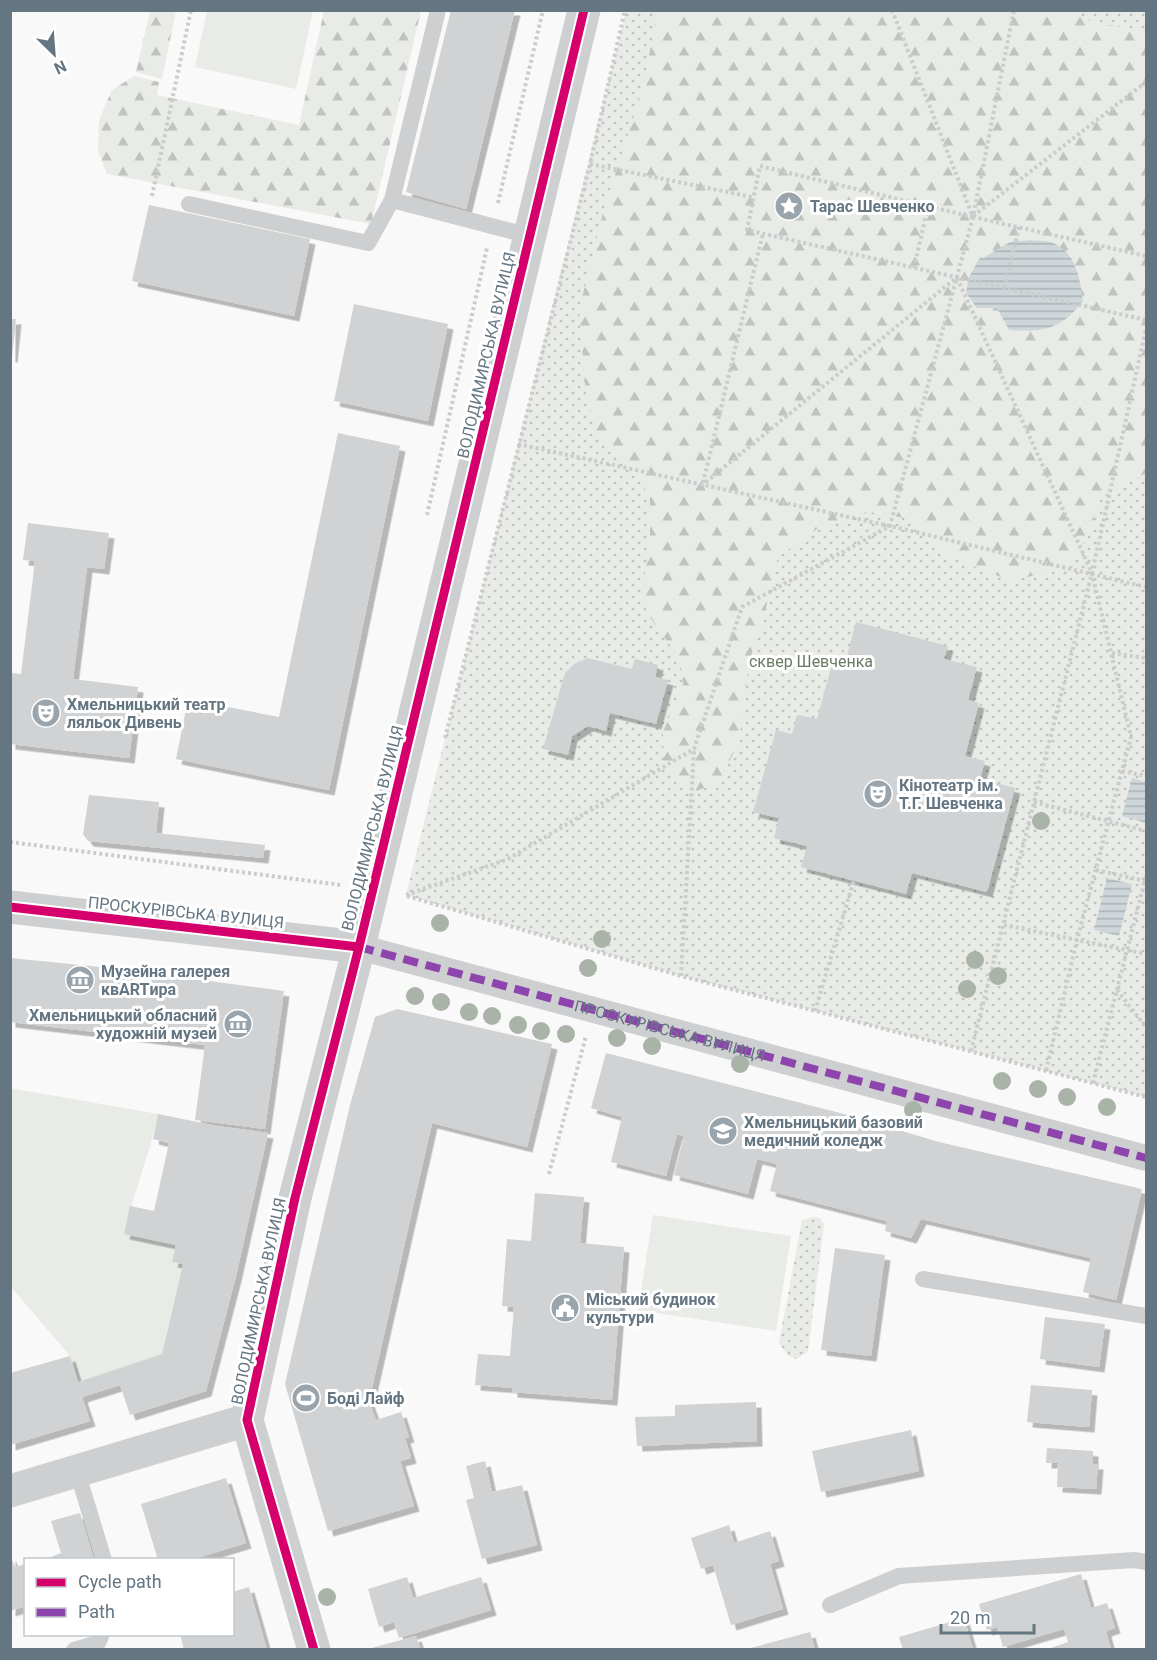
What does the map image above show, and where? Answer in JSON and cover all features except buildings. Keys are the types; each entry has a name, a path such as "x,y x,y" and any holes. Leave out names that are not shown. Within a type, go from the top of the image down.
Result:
{"street":[{"name":"ВОЛОДИМИРСЬКА ВУЛИЦЯ","path":"314,1650 247,1420 296,1198 359,946 584,10"},
{"name":"ПРОСКУРІВСЬКА ВУЛИЦЯ","path":"10,907 359,946 1146,1158"},
{"path":"10,1491 247,1420"}],"lane":[{"path":"189,204 368,243 392,200 438,10"},
{"path":"392,200 530,236"},
{"path":"923,1279 1146,1316"},
{"path":"77,1471 103,1558"},
{"path":"830,1605 899,1576 1134,1560 1146,1562"},
{"path":"74,1650 98,1643 102,1636"}],"path":[{"path":"152,196 191,10"},
{"path":"445,739 590,164 625,10"},
{"path":"891,10 973,217"},
{"path":"681,976 694,749 742,607 890,525 973,217 1014,10"},
{"path":"973,217 1146,82"},
{"path":"590,164 752,197"},
{"path":"1146,256 760,166 747,230 1146,320"},
{"path":"914,268 928,206"},
{"path":"1004,288 1019,227"},
{"path":"702,486 763,233"},
{"path":"702,486 956,277"},
{"path":"956,277 1092,573 1131,737 1077,940 1046,1071"},
{"path":"971,1051 1092,573 1146,329"},
{"path":"518,444 702,486 890,525 1146,587"},
{"path":"1112,653 1146,658"},
{"path":"406,895 507,859 694,749"},
{"path":"1122,771 1146,776"},
{"path":"1034,802 1146,831"},
{"path":"10,842 348,886"},
{"path":"1093,1083 1146,878 1096,870"},
{"path":"815,1011 854,880"},
{"path":"403,905 409,885"},
{"path":"406,895 681,976 1146,1097"},
{"path":"1004,925 1146,954"},
{"path":"1117,990 1146,1028"},
{"path":"549,1174 593,1010"}],"green space":[{"path":"1070,10 1092,22 1146,31 1146,473 1098,499 1091,530 1070,567 1011,581 948,556 905,518 869,512 817,529 778,557 765,612 749,662 739,742 719,782 691,793 664,766 663,732 683,684 680,659 647,613 642,592 650,543 650,497 628,463 596,431 586,395 579,310 603,213 642,90 658,11"},
{"path":"150,11 176,11 162,79 136,72"},
{"path":"207,11 313,11 296,89 195,67"},
{"path":"324,11 421,11 371,224 107,174 98,151 99,120 112,90 134,76 159,82 157,95 299,125"},
{"name":"сквер Шевченка","path":"626,11 1146,11 1146,1097 681,976 406,895"},
{"path":"10,1088 158,1114 124,1233 176,1245 172,1262 183,1264 162,1354 78,1382 70,1356 11,1287"},
{"path":"653,1215 791,1236 776,1331 638,1310"},
{"path":"820,1218 824,1224 808,1352 796,1359 788,1356 779,1343 802,1220"}],"shaded area":[{"path":"1031,240 1050,242 1066,252 1075,266 1083,301 1067,318 1051,327 1009,330 997,308 977,308 966,293 969,277 978,261 1010,242"},
{"path":"1132,778 1146,782 1146,823 1122,816"},
{"path":"1107,878 1132,884 1119,936 1094,930"}],"marked path":[{"path":"359,947 1146,1158"}],"cycle path":[{"path":"314,1650 247,1420 295,1198 359,947 584,10"},
{"path":"10,907 359,947"}],"place":[{"name":"Тарас Шевченко","path":"789,206"},
{"name":"Хмельницький театр ляльок Дивень","path":"46,713"},
{"name":"Кінотеатр ім. Т.Г. Шевченка","path":"878,794"},
{"name":"Музейна галерея квARTира","path":"80,980"},
{"name":"Хмельницький обласний художній музей","path":"238,1024"},
{"name":"Хмельницький базовий медичний коледж","path":"723,1131"},
{"name":"Міський будинок культури","path":"565,1308"},
{"name":"Боді Лайф","path":"306,1398"}]}
